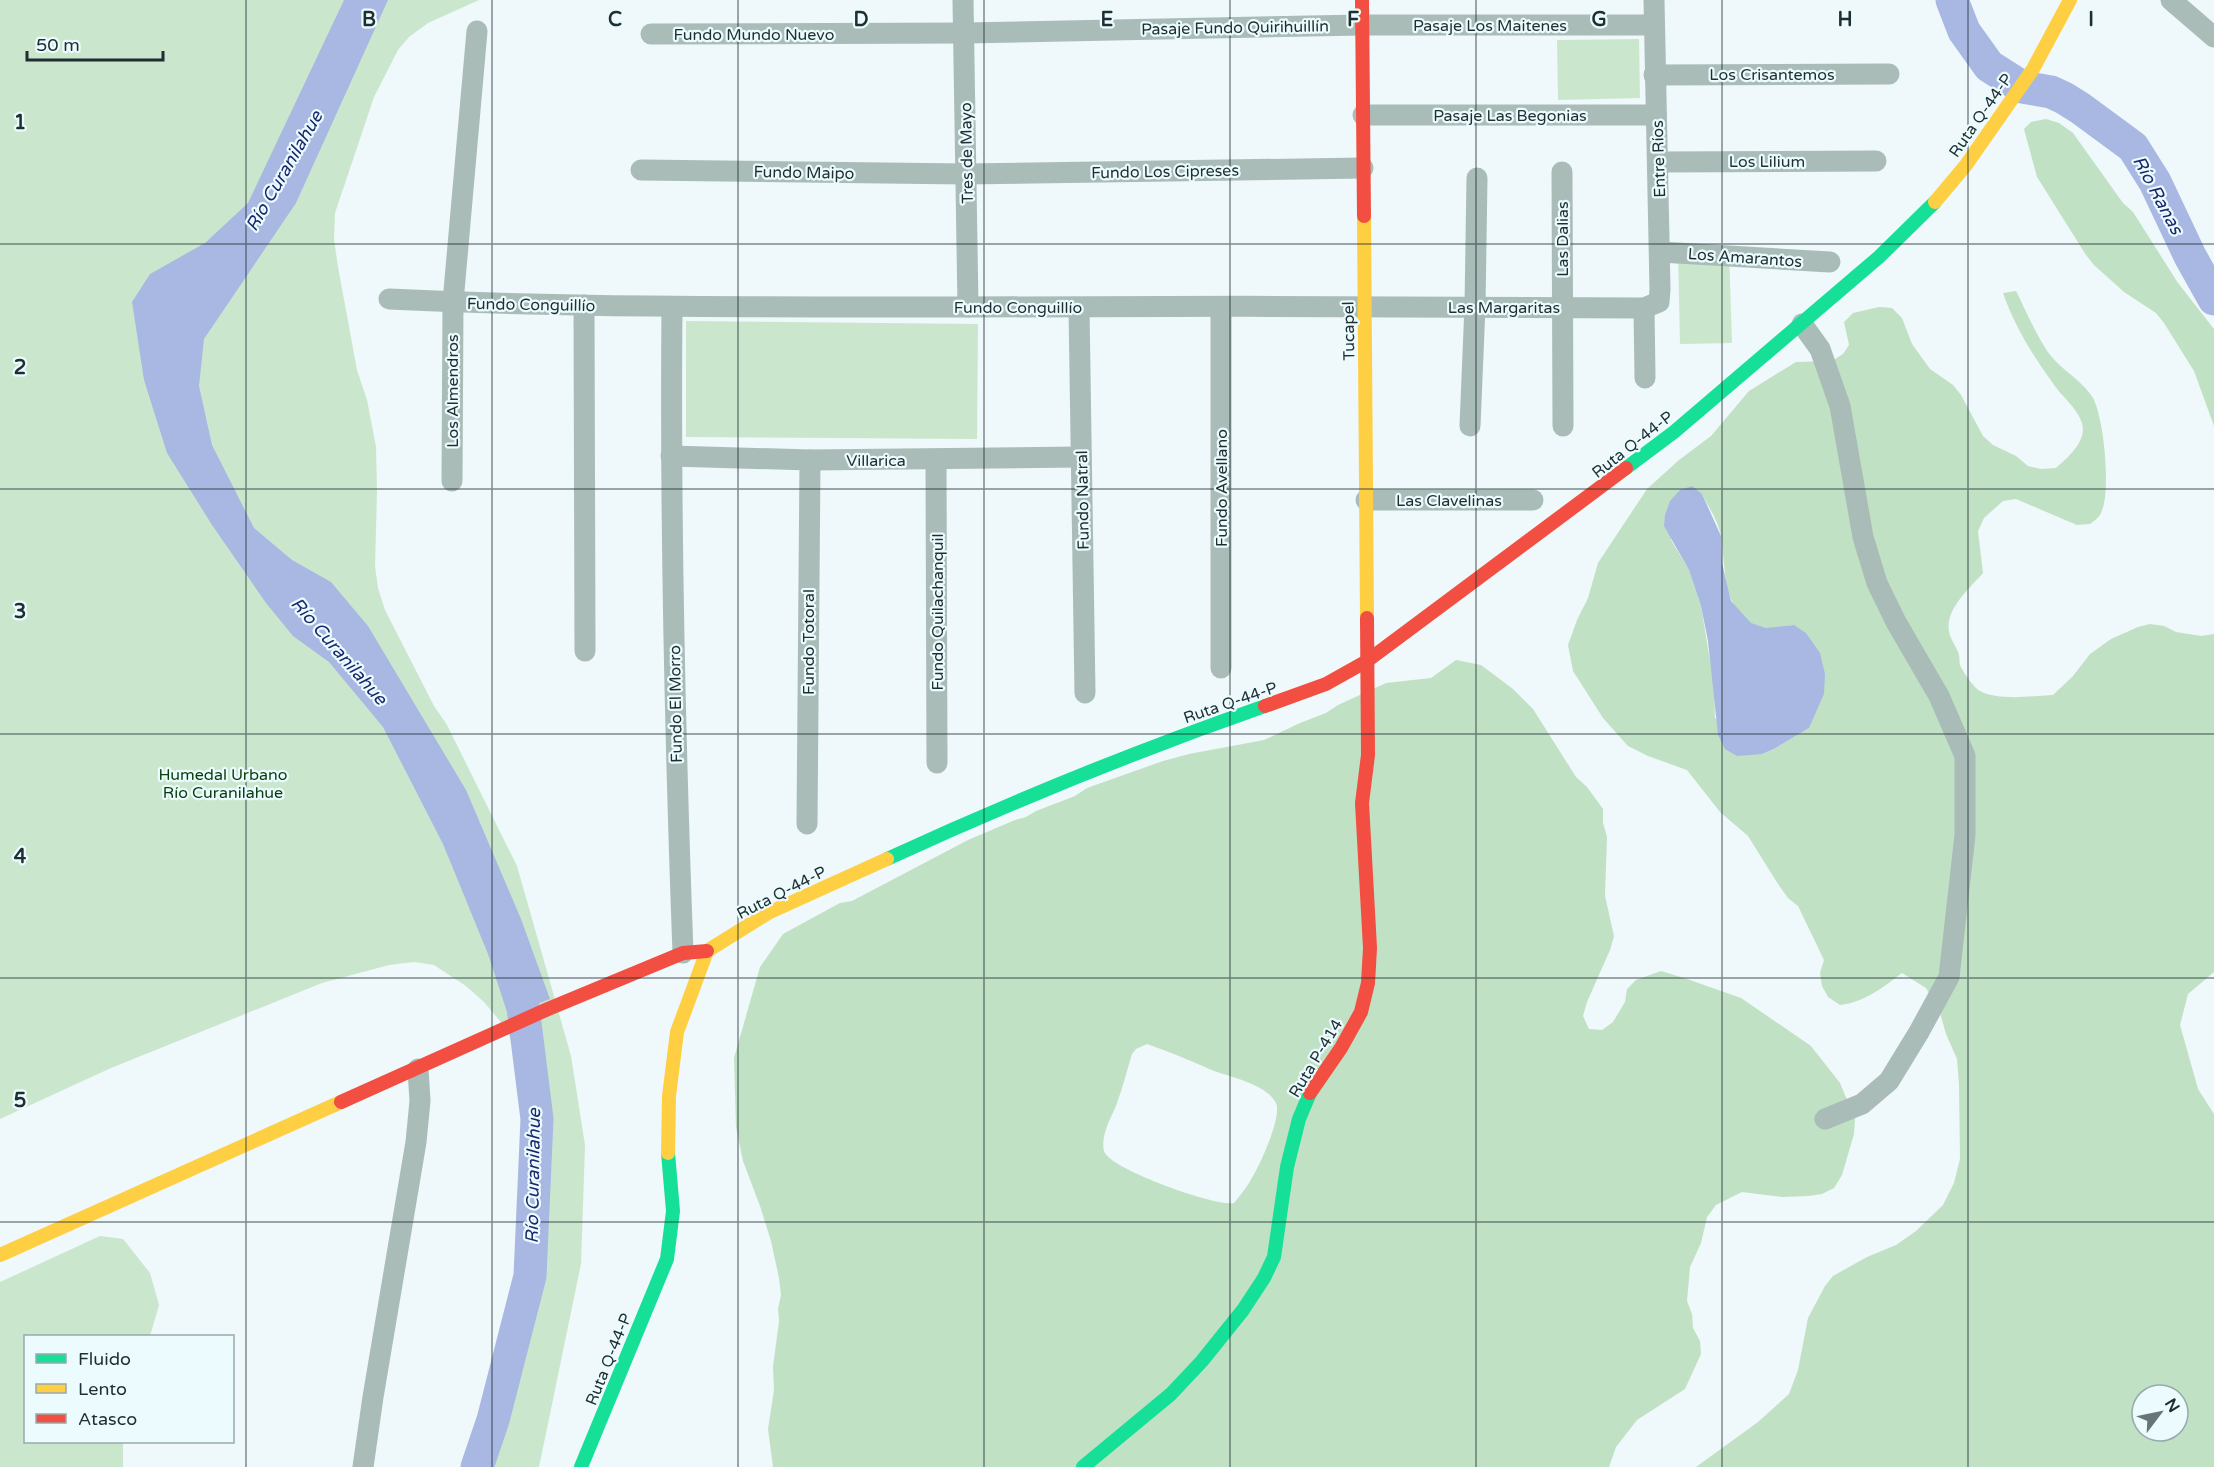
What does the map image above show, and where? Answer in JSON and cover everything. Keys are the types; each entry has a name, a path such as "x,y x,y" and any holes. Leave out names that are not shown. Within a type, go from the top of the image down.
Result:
{"street":[{"name":"Tres de Mayo","path":"963,0 968,307"},
{"name":"Tucapel","path":"1362,0 1367,661"},
{"name":"Entre Ríos","path":"1644,308 1659,302 1659,162 1654,75 1654,0"},
{"name":"Ruta Q-44-P","path":"581,1467 667,1259 673,1211 668,1150 669,1096 677,1032 707,951 768,913 998,808 1143,750 1293,698 1326,684 1367,661 1448,604 1674,432 1802,324 1923,215 1966,165 2033,69 2070,0"},
{"path":"2171,0 2214,37"},
{"name":"Pasaje Fundo Quirihuillín","path":"964,33 1362,25"},
{"name":"Pasaje Los Maitenes","path":"1362,25 1654,25"},
{"name":"Los Almendros","path":"452,481 453,302 477,31"},
{"name":"Fundo Mundo Nuevo","path":"651,34 964,33"},
{"name":"Los Crisantemos","path":"1654,75 1889,74"},
{"name":"Pasaje Las Begonias","path":"1363,115 1656,115"},
{"name":"Los Lilium","path":"1659,162 1876,161"},
{"name":"Fundo Los Cipreses","path":"966,174 1363,168"},
{"name":"Fundo Maipo","path":"641,170 966,174"},
{"name":"Las Dalias","path":"1562,172 1563,426"},
{"path":"1470,426 1477,178"},
{"name":"Los Amarantos","path":"1660,252 1830,262"},
{"name":"Fundo Conguillío","path":"389,299 672,308 1364,306"},
{"path":"584,305 585,651"},
{"name":"Las Margaritas","path":"1364,306 1644,308"},
{"path":"671,456 672,308"},
{"name":"Fundo Natral","path":"1079,308 1084,693"},
{"name":"Fundo Avellano","path":"1221,308 1221,669"},
{"path":"1644,308 1645,378"},
{"path":"1802,324 1820,349 1840,406 1863,537 1877,583 1896,622 1939,696 1965,756 1965,835 1949,977 1919,1032 1888,1081 1862,1104 1825,1119"},
{"name":"Villarica","path":"671,456 810,460 1081,457"},
{"name":"Fundo El Morro","path":"671,456 676,764 683,953"},
{"name":"Fundo Totoral","path":"807,824 810,460"},
{"name":"Fundo Quilachanquil","path":"936,460 938,764"},
{"name":"Las Clavelinas","path":"1366,500 1533,500"},
{"name":"Ruta P-414","path":"1083,1467 1179,1386 1216,1344 1264,1278 1274,1257 1287,1167 1299,1119 1311,1092 1341,1048 1361,1012 1368,983 1370,948 1362,803 1368,754 1367,661"},
{"path":"0,1255 548,1009 683,953 707,951"},
{"path":"363,1467 416,1142 420,1101 418,1069"}],"green space":[{"name":"Humedal Urbano Río Curanilahue","path":"0,0 479,0 428,23 409,37 398,50 374,97 335,213 334,239 357,370 367,400 376,447 375,566 378,588 385,610 434,706 447,725 517,866 571,1056 585,1145 581,1264 539,1467 481,1467 505,1406 523,1314 527,1158 524,1074 519,1056 505,1027 484,1002 466,986 434,965 414,962 389,965 322,983 111,1068 0,1119"},
{"path":"1639,39 1640,98 1558,100 1557,40"},
{"path":"2046,119 2059,123 2073,133 2123,203 2133,212 2178,283 2214,329 2214,426 2194,371 2164,323 2156,313 2124,292 2094,265 2037,177 2024,129 2031,122"},
{"path":"1729,250 1732,343 1680,344 1678,251"},
{"path":"2016,291 2046,350 2084,386 2093,398 2103,439 2106,492 2100,515 2090,524 2077,525 2016,499 2003,501 1984,518 1978,531 1983,573 1960,599 1949,623 1950,634 1964,672 1980,691 1987,694 2016,697 2053,695 2073,676 2090,654 2111,639 2138,627 2150,624 2164,626 2176,632 2201,636 2214,634 2214,972 2188,994 2180,1025 2198,1089 2214,1114 2214,1467 1696,1467 1758,1422 1789,1394 1798,1370 1808,1318 1833,1276 1867,1257 1896,1245 1916,1231 1943,1205 1954,1183 1960,1159 1957,1059 1946,1034 1939,1009 1926,988 1902,973 1857,1001 1840,1005 1828,997 1822,986 1820,973 1824,960 1798,906 1788,898 1778,884 1748,836 1720,812 1687,770 1628,746 1603,718 1573,671 1568,645 1588,598 1598,563 1647,489 1679,460 1711,436 1749,391 1796,362 1832,361 1843,354 1849,345 1844,322 1853,313 1879,307 1892,308 1902,318 1912,344 1930,369 1953,385 1961,395 1983,436 1993,445 2016,456 2028,466 2041,469 2056,468 2079,443 2083,430 2082,423 2080,417 2055,387 2012,316 2003,293","holes":["1702,494 1721,537 1729,592 1741,616 1752,624 1766,628 1794,625 1809,728 1762,754 1715,718 1714,685 1701,606 1689,570 1671,540"]},
{"path":"686,321 978,324 977,439 686,437"},
{"path":"1456,660 1481,665 1513,689 1533,709 1576,777 1587,787 1603,809 1603,823 1607,837 1605,896 1614,936 1583,1016 1589,1029 1602,1030 1613,1022 1625,1002 1627,989 1636,980 1661,971 1687,979 1741,998 1811,1046 1840,1083 1855,1119 1854,1134 1842,1175 1834,1188 1822,1194 1808,1196 1783,1197 1742,1192 1716,1205 1707,1217 1701,1243 1690,1267 1687,1301 1692,1314 1693,1328 1700,1341 1701,1354 1685,1389 1637,1420 1616,1447 1609,1467 773,1467 768,1429 774,1390 773,1367 781,1295 771,1241 743,1161 736,1127 734,1058 760,967 783,934 840,903 852,901 968,840 1075,796 1087,788 1163,761 1264,740 1386,683 1431,678","holes":["1147,1044 1254,1085 1271,1096 1276,1103 1276,1118 1265,1150 1251,1180 1234,1203 1207,1199 1164,1185 1124,1167 1110,1159 1104,1151 1105,1133 1132,1054 1136,1049"]},
{"path":"100,1236 123,1239 150,1273 159,1305 150,1335 24,1335 24,1443 123,1443 123,1467 0,1467 0,1282"}],"water":[{"path":"344,0 388,0 296,203 204,339 199,386 212,445 254,528 292,560 331,582 368,626 466,790 521,919 550,999 508,1015 488,954 443,844 383,727 329,662 293,636 266,603 212,525 167,453 144,380 132,302 150,274 205,243 248,203"},
{"path":"1692,486 1702,494 1721,536 1722,563 1731,601 1751,623 1766,628 1794,625 1806,633 1820,653 1825,674 1824,694 1809,728 1762,754 1737,756 1725,749 1718,735 1708,641 1701,606 1689,570 1664,526 1670,501 1680,490"}],"waterway":[{"name":"Río Ranas","path":"1952,0 1964,31 1989,66 2022,87 2051,92 2064,98 2133,147 2155,182 2190,256 2214,299"},
{"name":"Río Curanilahue","path":"477,1467 493,1420 530,1276 537,1119 521,991"}],"traffic: fast":[{"path":"1626,468 1674,432 1879,257 1935,202"},
{"path":"887,859 1074,778 1265,706"},
{"path":"1083,1467 1171,1394 1202,1361 1243,1310 1264,1278 1274,1257 1287,1167 1299,1119 1310,1093"},
{"path":"581,1467 667,1259 673,1211 668,1153"}],"traffic: slow":[{"path":"1935,202 1966,165 2033,69 2070,0"},
{"path":"1364,216 1367,618"},
{"path":"668,1153 669,1096 677,1032 707,951 768,913 887,859"},
{"path":"0,1255 341,1102"}],"traffic: jam":[{"path":"1362,0 1364,216"},
{"path":"1265,706 1326,684 1367,661 1626,468"},
{"path":"1310,1093 1341,1048 1361,1012 1368,983 1370,948 1362,803 1368,755 1367,618"},
{"path":"341,1102 548,1009 683,953 707,951"}]}
